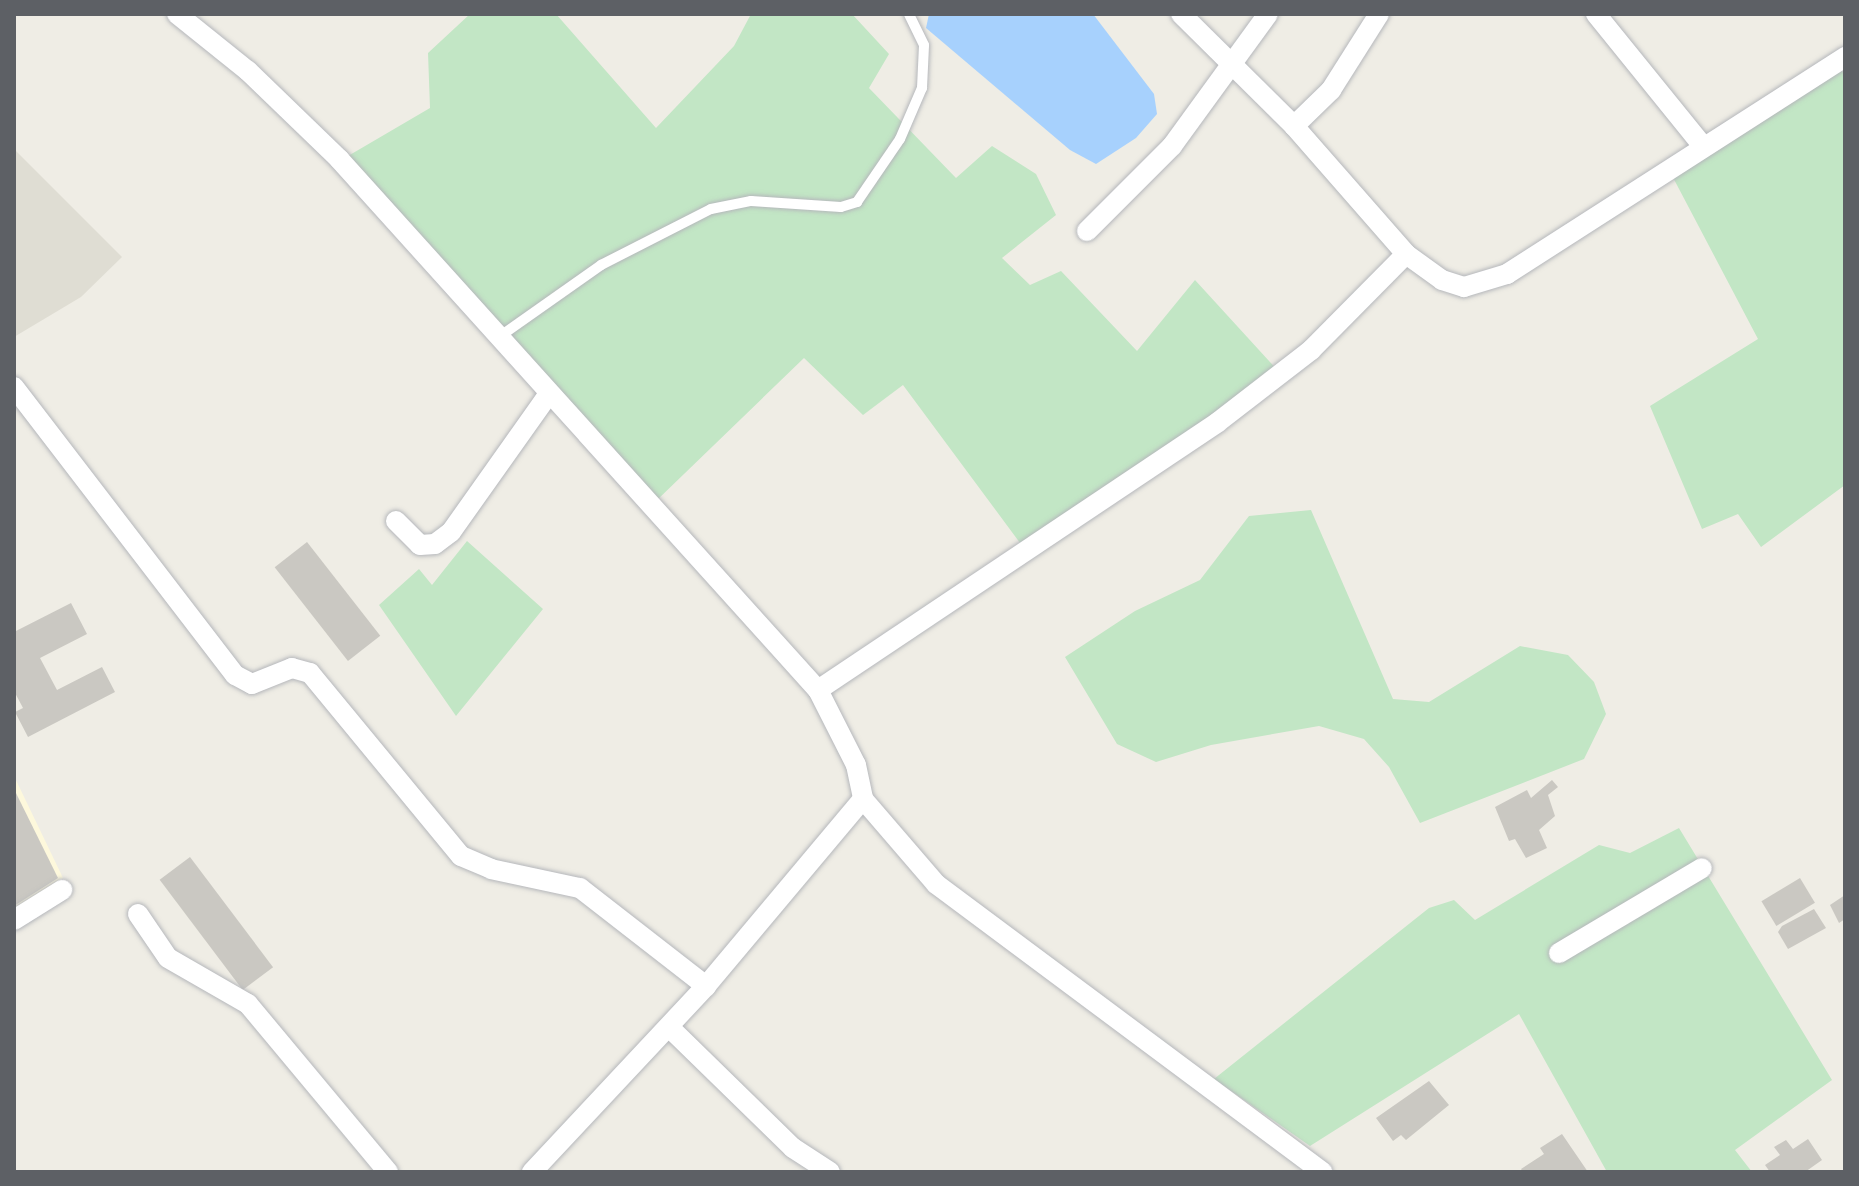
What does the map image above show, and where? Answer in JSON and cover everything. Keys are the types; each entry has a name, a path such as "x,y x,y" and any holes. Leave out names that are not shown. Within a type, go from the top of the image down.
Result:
{"street":[{"path":"177,14 248,71 339,159 548,395 818,690 856,765 863,799 936,884 1322,1172"},
{"path":"1181,14 1294,126 1406,254 1442,280 1464,287 1483,284 1507,274 1702,145 1842,65"},
{"path":"1087,231 1172,146 1268,14"},
{"path":"1294,126 1331,90 1379,14"},
{"path":"1596,14 1702,145"},
{"path":"818,690 1218,422 1311,350 1406,254"},
{"path":"14,387 235,675 252,684 286,669 310,673 461,856 491,869 580,888 706,986"},
{"path":"396,521 420,545 435,544 451,532 548,395"},
{"path":"532,1172 706,986 863,799"},
{"path":"1559,953 1702,868"},
{"path":"14,920 62,890"},
{"path":"138,914 168,958 248,1004 388,1172"},
{"path":"669,1027 793,1148 830,1172"}],"lane":[{"path":"498,337 601,265 711,209 751,201 841,207 857,202 900,139 922,88 924,45 909,14"}],"shaded area":[{"path":"14,149 122,257 81,297 14,337"},
{"path":"14,776 63,878 14,909"}],"green space":[{"path":"470,14 556,14 656,128 734,46 751,14 852,14 889,54 869,88 956,178 992,146 1036,174 1056,215 1002,258 1030,285 1061,271 1137,351 1195,280 1281,374 1026,551 903,385 863,415 804,358 655,502 348,156 430,108 428,53"},
{"path":"1837,63 1845,76 1845,485 1761,547 1738,514 1702,529 1650,406 1758,339 1668,168"},
{"path":"1311,510 1393,699 1429,702 1520,646 1568,655 1594,682 1606,714 1584,759 1420,823 1389,767 1364,739 1319,726 1211,745 1156,762 1117,744 1065,657 1135,611 1200,580 1249,516"},
{"path":"467,541 543,609 456,716 379,605 419,569 432,585"},
{"path":"1679,828 1832,1080 1735,1150 1752,1172 1607,1172 1519,1014 1310,1146 1214,1079 1429,908 1454,900 1475,920 1599,845 1630,853"}],"water":[{"path":"929,14 1093,14 1154,94 1157,114 1136,138 1096,164 1070,150 926,28"}],"building":[{"path":"307,542 380,636 348,661 275,567"},
{"path":"71,603 87,634 40,658 57,690 102,667 115,692 28,737 15,712 23,708 14,691 14,632"},
{"path":"1552,780 1558,787 1548,795 1555,816 1539,830 1547,848 1526,858 1515,839 1509,841 1495,807 1527,790 1531,798"},
{"path":"14,789 58,878 14,906"},
{"path":"190,857 273,967 243,990 160,880"},
{"path":"1800,878 1815,903 1776,926 1761,901"},
{"path":"1845,895 1845,919 1839,923 1830,905"},
{"path":"1814,909 1826,928 1788,949 1778,932 1782,926"},
{"path":"1429,1081 1449,1105 1406,1140 1401,1135 1393,1141 1376,1118"},
{"path":"1562,1134 1588,1172 1523,1172 1521,1169 1544,1154 1540,1148"},
{"path":"1808,1139 1822,1160 1805,1172 1770,1172 1765,1165 1780,1155 1774,1147 1786,1140 1793,1149"}]}
